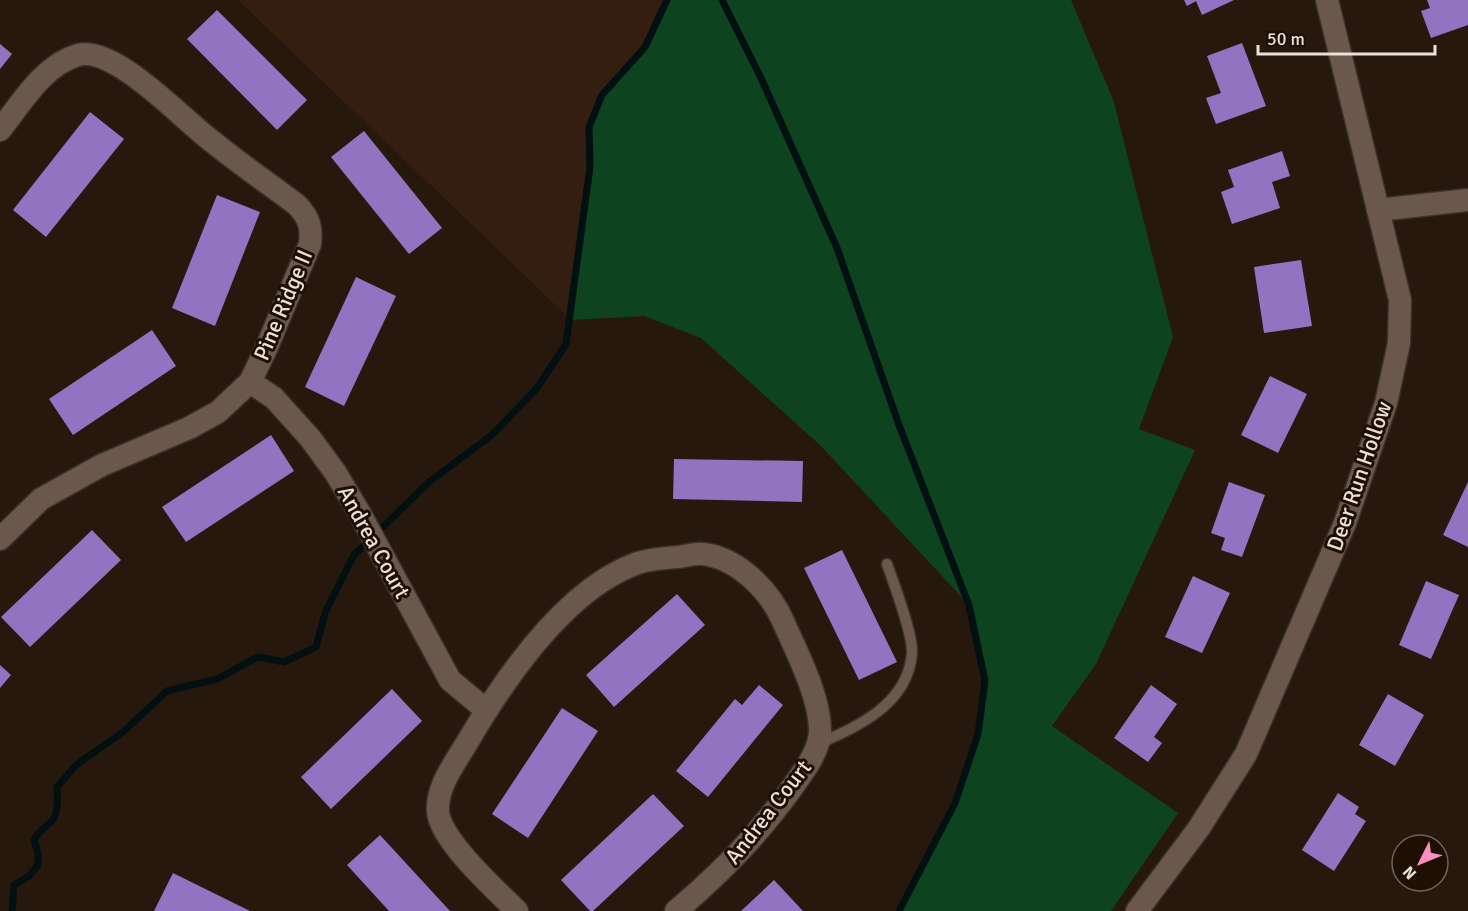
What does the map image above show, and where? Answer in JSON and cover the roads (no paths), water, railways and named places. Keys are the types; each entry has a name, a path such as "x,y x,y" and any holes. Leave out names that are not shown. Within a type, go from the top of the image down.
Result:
{"street":[{"name":"Deer Run Hollow","path":"1137,911 1199,828 1246,754 1348,512 1386,403 1399,343 1400,300 1327,0"},
{"name":"Pine Ridge II","path":"0,130 33,88 59,63 80,55 94,56 114,63 146,84 211,141 297,205 307,216 312,229 310,244 266,350 249,382 218,412 189,428 102,465 41,499 0,539"},
{"path":"1378,210 1468,200"},
{"name":"Andrea Court","path":"249,382 274,398 310,438 335,472 450,680 486,710"},
{"name":"Andrea Court","path":"518,911 448,838 438,812 444,781 486,710 540,637 570,607 606,579 636,564 704,554 730,563 750,576 779,613 804,669 819,714 818,744 809,763 762,827 734,860 676,911"}],"lane":[{"path":"818,744 849,731 874,716 892,700 905,679 912,652 907,626 887,564"}],"waterway":[{"path":"12,911 14,885 29,876 38,865 38,853 34,840 54,818 57,807 57,787 76,765 123,732 167,691 217,679 258,657 284,662 316,647 325,613 354,555 429,482 492,435 537,388 566,344 590,167 589,127 602,95 645,47 667,0"},
{"path":"722,0 761,78 837,248 899,425 969,605 985,681 978,734 955,803 899,911"}]}
